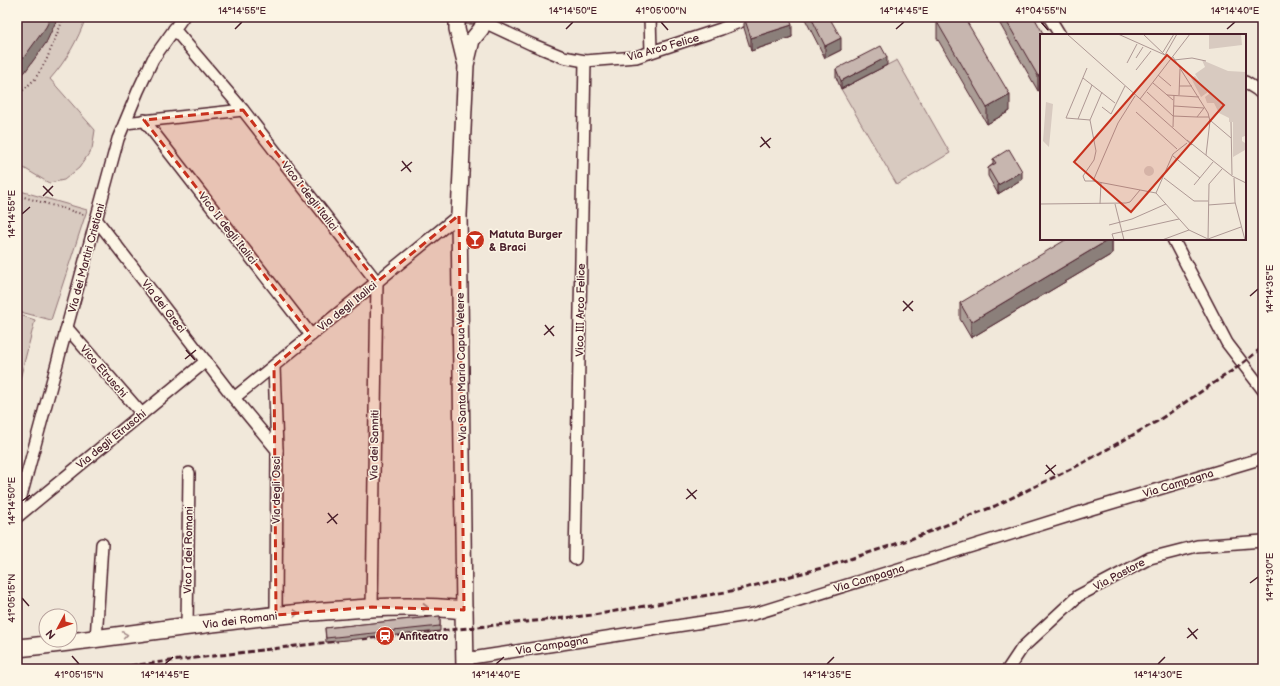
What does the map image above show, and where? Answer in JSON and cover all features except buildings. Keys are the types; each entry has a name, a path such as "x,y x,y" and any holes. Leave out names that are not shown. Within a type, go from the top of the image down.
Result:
{"main road":[{"path":"457,17 457,29 466,65"},
{"path":"466,65 472,40 481,29 484,19"},
{"name":"Via Santa Maria Capua Vetere","path":"465,664 459,215 466,65"},
{"name":"Via dei Romani","path":"17,648 96,640 187,626 276,615 372,607 435,607 464,610"}],"street":[{"name":"Via dei Martiri Cristiani","path":"17,511 118,139 153,58 183,17"},
{"path":"650,17 651,52"},
{"name":"Via Arco Felice","path":"484,19 531,44 557,55 585,61 636,58 752,17"},
{"path":"1049,17 1059,34"},
{"name":"Vico I degli Italici","path":"174,29 243,110 377,282"},
{"name":"Vico III Arco Felice","path":"575,559 585,61"},
{"path":"1246,83 1263,95"},
{"path":"125,122 243,110"},
{"name":"Vico II degli Italici","path":"144,120 311,335"},
{"name":"Via degli Italici","path":"234,398 459,215"},
{"name":"Via dei Greci","path":"96,219 276,450"},
{"path":"1174,240 1226,343 1261,385"},
{"name":"Via dei Sanniti","path":"372,607 377,282"},
{"name":"Vico Etruschi","path":"67,328 142,414"},
{"name":"Via degli Etruschi","path":"17,517 206,361"},
{"name":"Via degli Osci","path":"274,366 276,450 276,615"},
{"name":"Via Campagna","path":"465,664 754,614 1088,510 1263,458"},
{"name":"Vico I dei Romani","path":"187,626 189,473"},
{"name":"Via Pastore","path":"1008,669 1022,648 1078,596 1150,558 1197,546 1263,541"},
{"path":"96,640 102,544"}],"path":[{"path":"17,96 35,79 46,60 64,17"},
{"path":"17,195 96,219"}],"highlighted area":[{"path":"243,110 377,282 459,215 464,610 372,607 276,615 274,366 311,335 144,120"}],"shaded area":[{"path":"17,17 86,17 71,50 50,79 95,130 92,149 79,168 64,180 49,183 17,164"},
{"path":"897,60 950,153 897,185 841,89"},
{"path":"17,190 87,210 51,320 17,311"},
{"path":"17,314 35,320 19,383 17,382"}],"railway":[{"path":"362,639 593,615 737,590 822,568 908,540 995,506 1081,464 1156,422 1239,366 1263,347"},
{"path":"104,669 338,641"}],"place":[{"name":"Matuta Burger & Braci","path":"475,240"},
{"name":"Anfiteatro","path":"385,636"}]}
